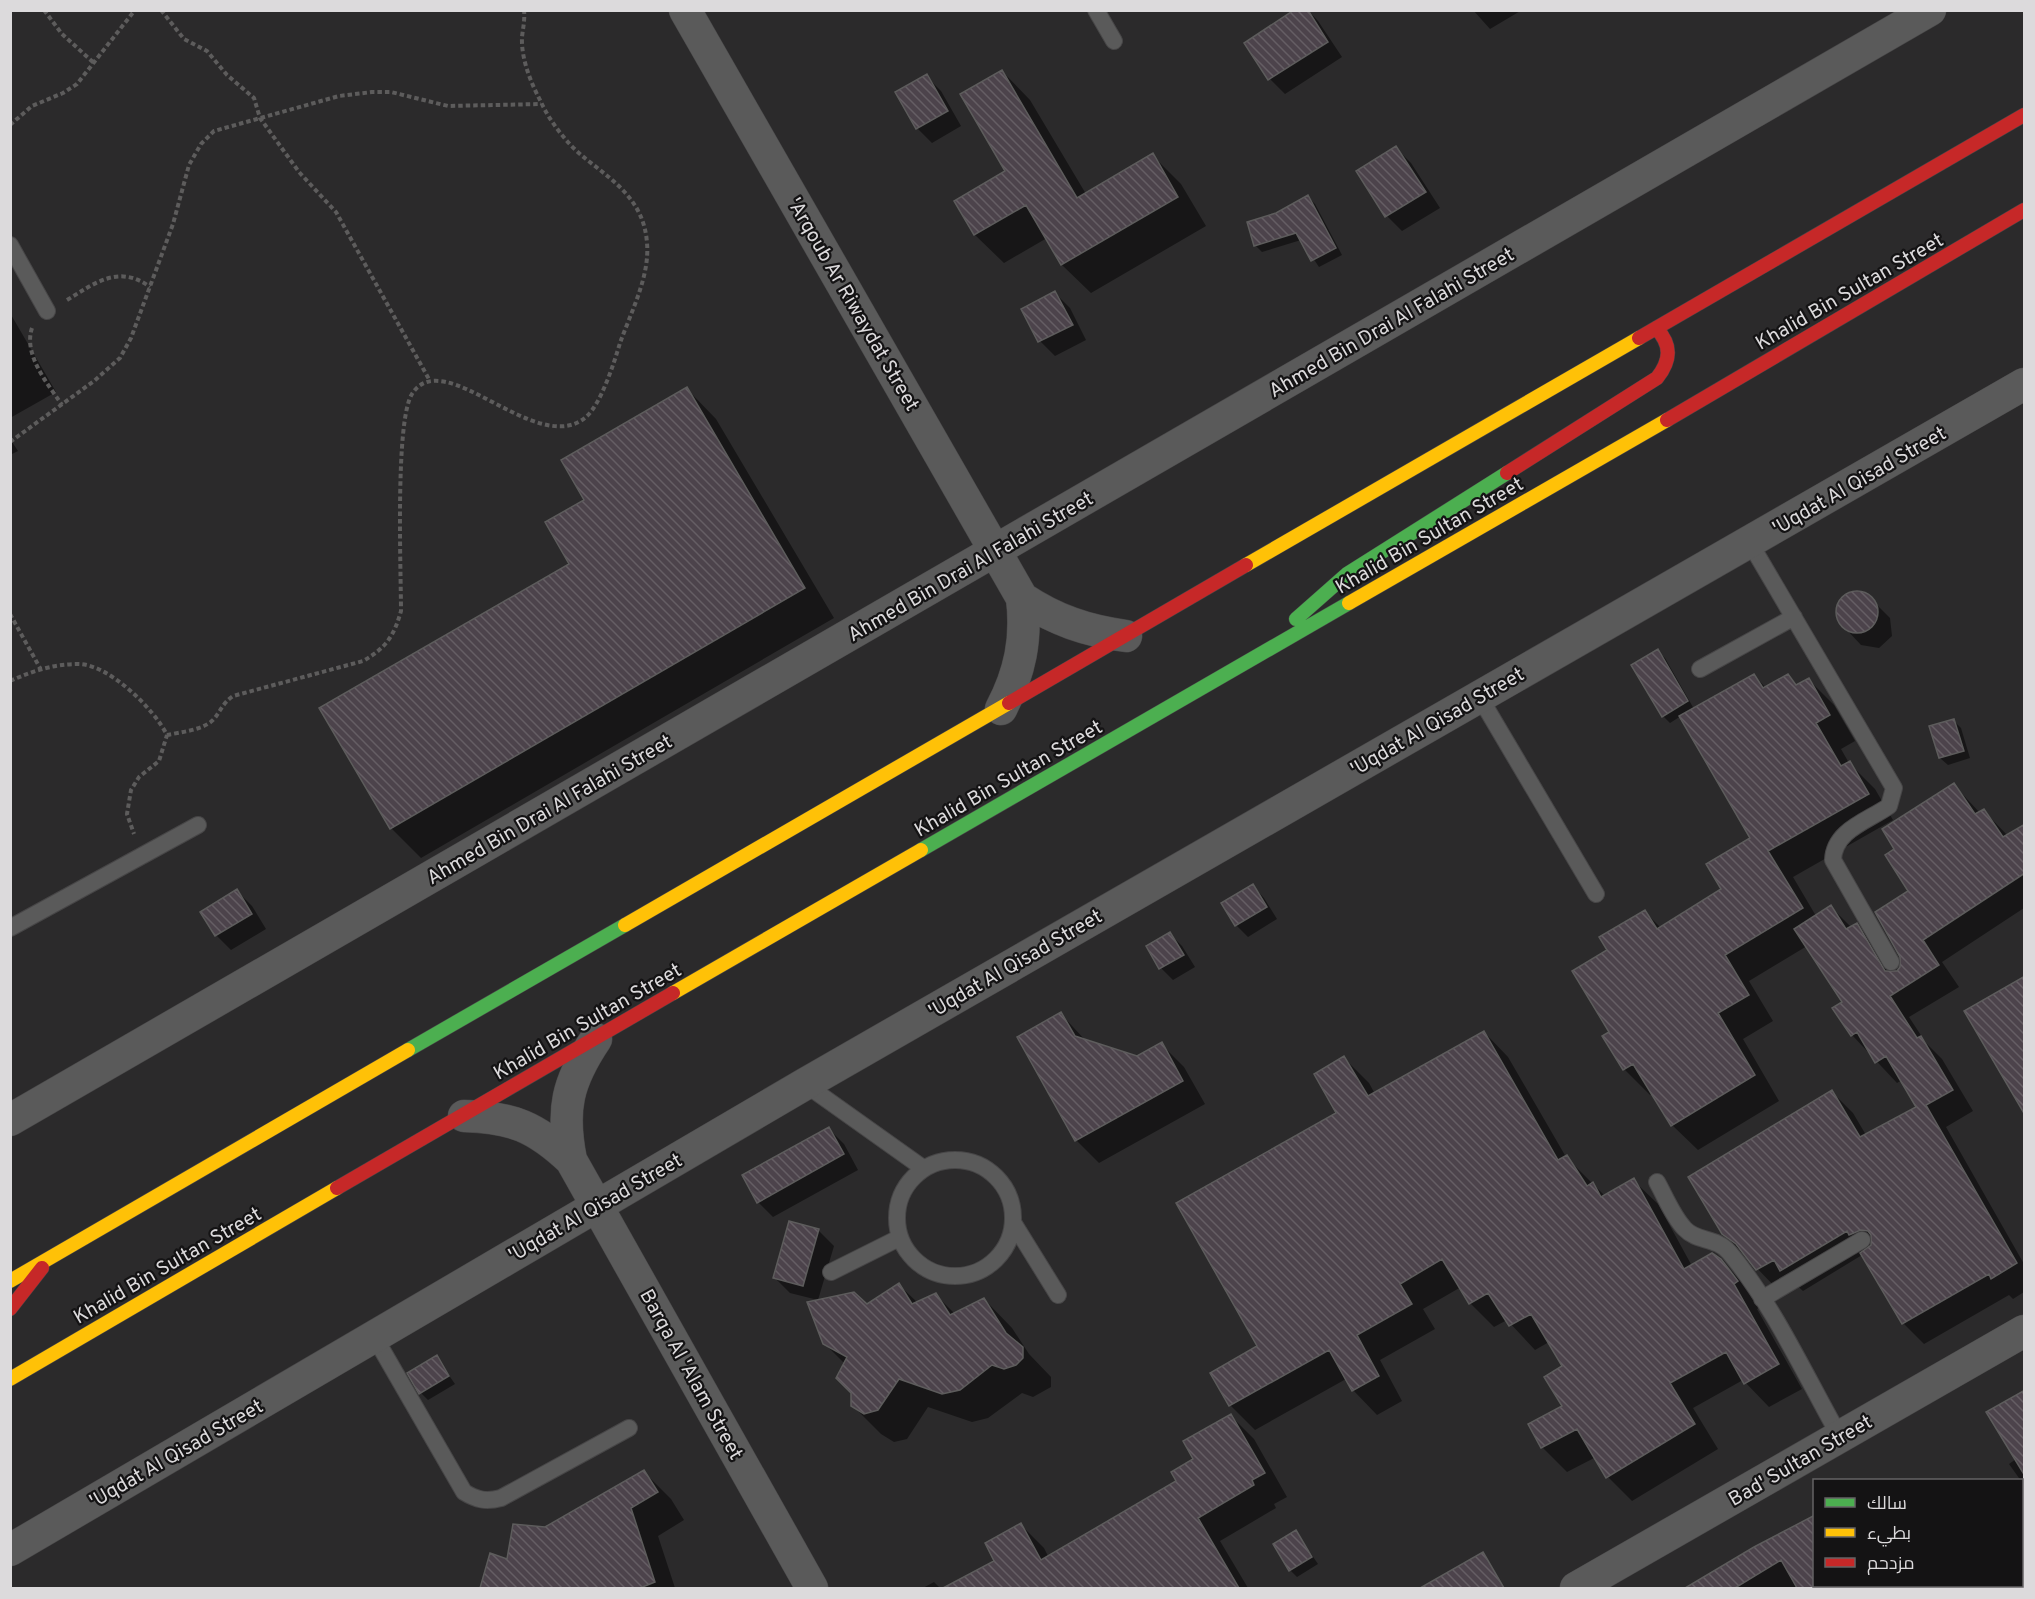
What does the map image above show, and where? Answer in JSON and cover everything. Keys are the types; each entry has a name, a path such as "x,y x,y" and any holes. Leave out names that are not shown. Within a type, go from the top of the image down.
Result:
{"main road":[{"path":"10,1281 2025,115"},
{"name":"Khalid Bin Sultan Street","path":"10,1379 2025,210"},
{"path":"1269,650 1292,622 1347,574 1657,378 1665,369 1669,358 1664,336 1656,328"},
{"path":"10,1309 32,1284 48,1259"}],"street":[{"name":"'Arqoub Ar Riwaydat Street","path":"685,10 997,550 1022,598 1024,644 1012,689 1001,709"},
{"name":"Ahmed Bin Drai Al Falahi Street","path":"10,1120 1930,10"},
{"name":"'Uqdat Al Qisad Street","path":"10,1550 805,1084 2025,384"},
{"path":"1022,598 1041,611 1082,628 1126,636"},
{"name":"Barqa Al 'Alam Street","path":"571,1160 565,1129 567,1097 578,1066 596,1039"},
{"name":"Barqa Al 'Alam Street","path":"464,1116 494,1116 523,1124 549,1140 571,1160 812,1588"},
{"name":"Bad' Sultan Street","path":"1576,1588 2025,1331"}],"lane":[{"path":"1096,10 1114,41"},
{"path":"10,245 47,311"},
{"path":"1750,543 1894,788 1889,806 1844,834 1833,850 1833,860 1891,962"},
{"path":"1700,669 1794,617"},
{"path":"1479,696 1596,894"},
{"path":"10,928 198,825"},
{"path":"805,1084 923,1168"},
{"path":"948,1160 974,1162 997,1176 1011,1198 1014,1224 1006,1249 987,1268 962,1277 936,1274 914,1260 899,1238 896,1212 904,1187 923,1168 948,1160"},
{"path":"1657,1182 1685,1229 1694,1235 1719,1242 1762,1299 1840,1437"},
{"path":"1014,1224 1058,1295"},
{"path":"831,1272 899,1238"},
{"path":"1762,1299 1862,1240"},
{"path":"374,1336 464,1492 476,1499 489,1501 501,1498 629,1428"}],"path":[{"path":"44,10 62,34 94,63"},
{"path":"10,125 32,106 63,93 77,84 135,10"},
{"path":"161,10 184,39 207,51 226,75 254,98 261,118 299,172 336,212 430,381"},
{"path":"167,735 199,727 213,720 222,704 233,696 363,661 382,650 395,634 401,611 405,411 412,393 430,381 445,381 528,420 552,426 572,425 587,416 613,366 646,267 647,243 642,218 624,188 584,157 565,138 541,104 523,58 524,10"},
{"path":"10,442 94,381 120,358 131,338 173,224 189,165 201,144 214,131 339,96 372,92 391,92 448,106 541,104"},
{"path":"10,614 40,668"},
{"path":"10,681 40,668 81,664 106,674 140,698 159,719 167,735 159,761 139,777 130,790 127,814 134,833 147,854"}],"building":[{"path":"1294,10 1308,10 1328,42 1268,80 1244,43"},
{"path":"1002,70 1077,198 1153,153 1178,197 1061,265 1026,205 974,235 954,201 1005,171 960,94"},
{"path":"927,74 948,111 916,129 895,92"},
{"path":"1396,146 1426,192 1385,217 1356,171"},
{"path":"1308,195 1336,248 1311,261 1296,233 1254,246 1247,222 1276,213"},
{"path":"1055,291 1073,325 1038,342 1021,309"},
{"path":"687,387 805,588 390,829 319,708 569,564 545,522 584,500 561,460"},
{"path":"1857,591 1865,592 1872,597 1877,604 1877,620 1872,627 1865,632 1857,633 1849,632 1842,627 1837,620 1836,612 1837,604 1842,597 1849,592"},
{"path":"1658,649 1688,701 1662,717 1631,665"},
{"path":"1754,674 1763,688 1788,674 1796,685 1809,678 1830,715 1816,723 1841,766 1850,761 1869,794 1768,851 1803,908 1725,955 1749,995 1718,1013 1755,1075 1671,1126 1633,1064 1623,1070 1602,1036 1609,1032 1572,971 1607,950 1599,937 1645,910 1657,929 1721,889 1706,864 1750,838 1679,716"},
{"path":"1954,719 1964,751 1939,758 1929,726"},
{"path":"1954,783 1975,814 1984,809 2003,837 2025,824 2025,873 1923,940 1939,965 1890,996 1917,1038 1921,1036 1953,1090 1926,1105 2017,1263 1991,1279 1989,1274 1902,1324 1860,1253 1871,1245 1871,1235 1868,1231 1861,1230 1849,1235 1847,1231 1780,1271 1774,1260 1756,1270 1736,1244 1722,1234 1688,1177 1832,1090 1860,1137 1916,1107 1886,1056 1875,1063 1857,1032 1851,1036 1832,1008 1842,1002 1794,929 1831,905 1846,929 1857,923 1885,971 1897,971 1900,967 1900,957 1875,912 1908,891 1885,855 1894,849 1882,829"},
{"path":"1253,884 1267,907 1235,926 1221,903"},
{"path":"237,889 252,914 215,936 200,912"},
{"path":"1170,932 1184,955 1159,969 1146,946"},
{"path":"2025,976 2025,1115 1964,1011"},
{"path":"1061,1012 1075,1036 1137,1056 1162,1042 1183,1081 1075,1141 1017,1037"},
{"path":"1484,1031 1558,1160 1567,1155 1587,1186 1593,1182 1601,1197 1634,1178 1684,1269 1712,1253 1721,1259 1738,1281 1734,1284 1779,1364 1744,1384 1726,1352 1670,1383 1695,1424 1606,1478 1577,1429 1541,1448 1528,1424 1562,1406 1544,1377 1562,1366 1531,1314 1509,1326 1488,1293 1469,1304 1442,1259 1400,1284 1412,1304 1357,1335 1379,1376 1352,1391 1329,1350 1229,1406 1210,1373 1257,1346 1176,1203 1336,1113 1314,1074 1344,1056 1368,1096"},
{"path":"829,1127 844,1154 757,1203 742,1175"},
{"path":"789,1221 819,1229 803,1286 773,1278"},
{"path":"899,1283 912,1304 936,1293 950,1315 984,1298 1006,1333 1023,1347 1023,1358 1016,1365 1004,1369 992,1365 960,1390 942,1394 899,1379 878,1410 864,1414 851,1406 851,1393 836,1378 847,1357 823,1344 807,1302 854,1292 867,1304"},
{"path":"437,1355 449,1376 419,1394 407,1373"},
{"path":"2025,1390 2025,1476 1986,1412"},
{"path":"1231,1414 1265,1473 1252,1480 1254,1485 1198,1518 1239,1588 943,1588 994,1561 985,1543 1021,1523 1041,1560 1176,1481 1171,1472 1193,1459 1183,1441"},
{"path":"644,1470 658,1492 631,1508 655,1582 640,1588 480,1588 490,1553 507,1559 513,1524 545,1527"},
{"path":"1813,1516 1813,1587 1815,1588 1797,1588 1781,1560 1735,1588 1685,1588 1754,1547"},
{"path":"1296,1530 1312,1557 1289,1571 1273,1544"},
{"path":"1483,1552 1504,1588 1420,1588"}],"traffic: fast":[{"path":"1296,619 1347,574 1507,473"},
{"path":"921,850 1349,603"},
{"path":"408,1050 625,925"}],"traffic: slow":[{"path":"1246,565 1639,338"},
{"path":"1349,603 1667,420"},
{"path":"625,925 1009,703"},
{"path":"673,993 921,850"},
{"path":"10,1281 408,1050"},
{"path":"10,1379 337,1188"}],"traffic: jam":[{"path":"1639,338 2024,115"},
{"path":"1667,420 2024,210"},
{"path":"1507,473 1657,378 1665,365 1668,353 1665,340 1656,328"},
{"path":"1009,703 1246,565"},
{"path":"337,1188 673,993"},
{"path":"10,1309 42,1268"}]}
